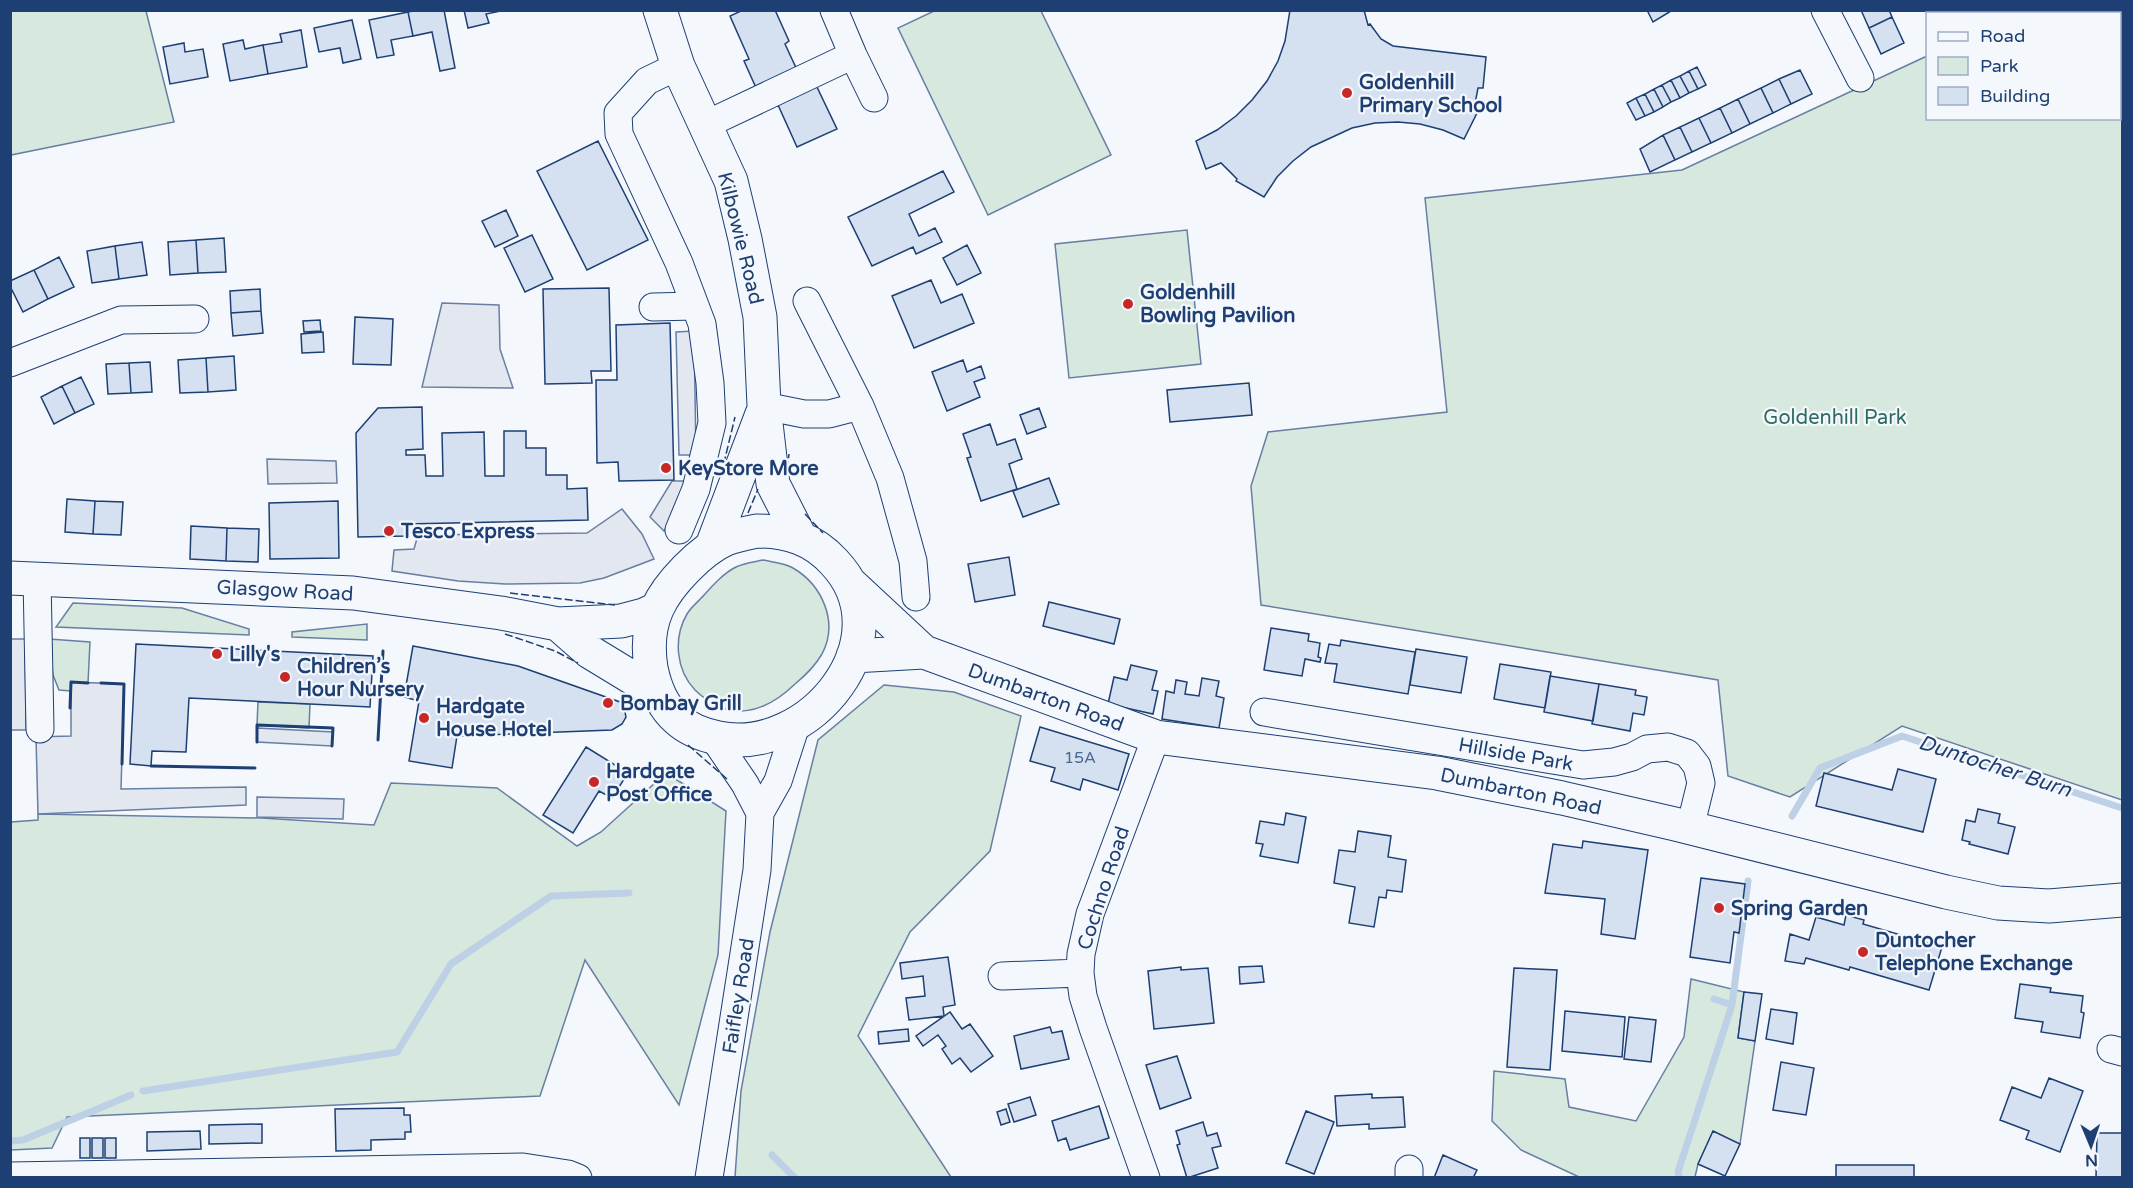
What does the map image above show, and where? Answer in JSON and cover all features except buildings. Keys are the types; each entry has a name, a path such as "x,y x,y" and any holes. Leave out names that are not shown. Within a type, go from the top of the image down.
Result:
{"main road":[{"name":"Kilbowie Road","path":"660,10 678,66 730,181 745,238 760,317 764,406 773,483 800,537"},
{"name":"Kilbowie Road","path":"712,546 764,406"},
{"path":"852,585 860,624 853,656 827,698 796,725 769,737 754,740 740,741 714,737 698,733 684,725 672,714 658,694 650,661 651,634 657,609 671,587 712,546 726,539 757,531 779,532 800,537 817,547 832,560 852,585 924,652"},
{"name":"Glasgow Road","path":"24,578 353,593 501,613 558,624 621,621 657,609"},
{"path":"558,624 590,652 658,694"},
{"path":"853,656 924,652"},
{"name":"Dumbarton Road","path":"924,652 1156,736 1437,773 1562,798 1998,903 2049,906 2122,900"}],"street":[{"path":"834,10 874,98"},
{"path":"1825,10 1860,78"},
{"path":"705,126 853,55"},
{"path":"678,66 647,81 618,113 619,134 679,262 702,324 710,383 712,423 696,489 679,530"},
{"path":"807,301 860,406 890,478 913,561 916,597"},
{"path":"653,307 695,306"},
{"path":"10,363 121,320 195,319"},
{"path":"764,406 804,414 829,414 860,406"},
{"path":"24,578 40,729"},
{"name":"Hillside Park","path":"1264,711 1583,765 1614,762 1632,757 1647,749 1668,747 1687,753 1697,766 1701,783 1690,828"},
{"name":"Faifley Road","path":"709,1178 757,870 760,813 778,781 796,725"},
{"name":"Cochno Road","path":"1146,1178 1083,996 1080,954 1090,914 1156,736"},
{"path":"714,737 745,784 760,813"},
{"path":"1002,976 1080,973"},
{"path":"10,1176 524,1167 568,1174 578,1178"}],"green space":[{"path":"11,10 146,11 174,122 11,155"},
{"name":"Goldenhill Park","path":"2025,10 2122,11 2122,800 1902,726 1790,797 1728,776 1718,680 1261,605 1251,486 1268,432 1447,412 1425,198 1682,170 1926,56 1926,120 2121,120 2121,12 2021,12"},
{"path":"934,11 1041,11 1111,155 988,215 898,28"},
{"name":"Goldenhill Bowling Pavilion","path":"1187,230 1201,364 1069,378 1055,244"},
{"path":"763,560 790,566 812,584 825,605 829,629 827,642 813,666 783,694 759,708 733,711 708,700 695,690 680,663 678,643 689,611 712,586 732,569"},
{"path":"73,603 182,608 249,629 249,635 56,627"},
{"path":"367,624 367,640 292,637 292,632"},
{"path":"49,639 90,642 88,683 71,682 71,691 59,690 53,675"},
{"path":"884,685 954,692 1021,716 990,851 910,932 858,1036 951,1177 735,1177 741,1091 770,932 818,740"},
{"path":"258,702 310,704 309,728 257,725"},
{"path":"666,773 726,811 718,955 679,1105 585,960 540,1096 67,1117 52,1148 11,1150 11,822 38,820 38,814 261,818 374,825 391,783 497,788 577,846 601,832"},
{"path":"1691,979 1744,992 1738,1038 1755,1041 1740,1144 1713,1132 1698,1164 1695,1177 1579,1177 1521,1150 1492,1121 1494,1071 1565,1079 1569,1107 1636,1121 1684,1037"}],"shaded area":[{"path":"442,303 499,305 500,349 513,388 422,387"},
{"path":"694,331 696,455 679,455 676,332"},
{"path":"267,459 336,461 337,483 268,484"},
{"path":"672,481 692,481 664,531 650,517"},
{"path":"622,509 642,534 654,559 604,578 580,583 505,584 458,581 392,571 394,550 414,549 418,535 587,533"},
{"path":"11,639 25,639 26,730 11,730"},
{"path":"71,682 124,684 121,789 246,787 246,805 38,814 36,737 71,736"},
{"path":"257,728 333,732 332,746 257,742"},
{"path":"257,797 344,799 343,819 257,817"}],"waterway":[{"name":"Duntocher Burn","path":"1792,816 1820,768 1902,736 2122,808"},
{"path":"1679,1178 1678,1172 1732,1005 1748,881"},
{"path":"143,1091 397,1052 451,964 551,896 629,893"},
{"path":"1714,999 1732,1005"},
{"path":"10,1141 23,1140 131,1095"},
{"path":"772,1155 795,1178"}],"fence":[{"path":"721,475 735,417"},
{"path":"787,469 789,454"},
{"path":"748,513 758,489"},
{"path":"805,514 823,533"},
{"path":"510,593 615,605"},
{"path":"505,634 555,651 578,663"},
{"path":"636,700 652,713"},
{"path":"688,745 727,779"}],"wall":[{"path":"378,740 383,651"},
{"path":"70,708 71,682 88,683"},
{"path":"101,683 124,684 122,764"},
{"path":"257,742 257,725 333,728 332,746"},
{"path":"151,766 255,768"}],"place":[{"name":"Goldenhill Primary School","path":"1347,93"},
{"name":"Goldenhill Bowling Pavilion","path":"1128,304"},
{"name":"KeyStore More","path":"666,468"},
{"name":"Tesco Express","path":"389,531"},
{"name":"Lilly's","path":"217,654"},
{"name":"Children’s Hour Nursery","path":"285,677"},
{"name":"Bombay Grill","path":"608,703"},
{"name":"Hardgate House Hotel","path":"424,718"},
{"name":"Hardgate Post Office","path":"594,782"},
{"name":"Spring Garden","path":"1719,908"},
{"name":"Duntocher Telephone Exchange","path":"1863,952"}]}
